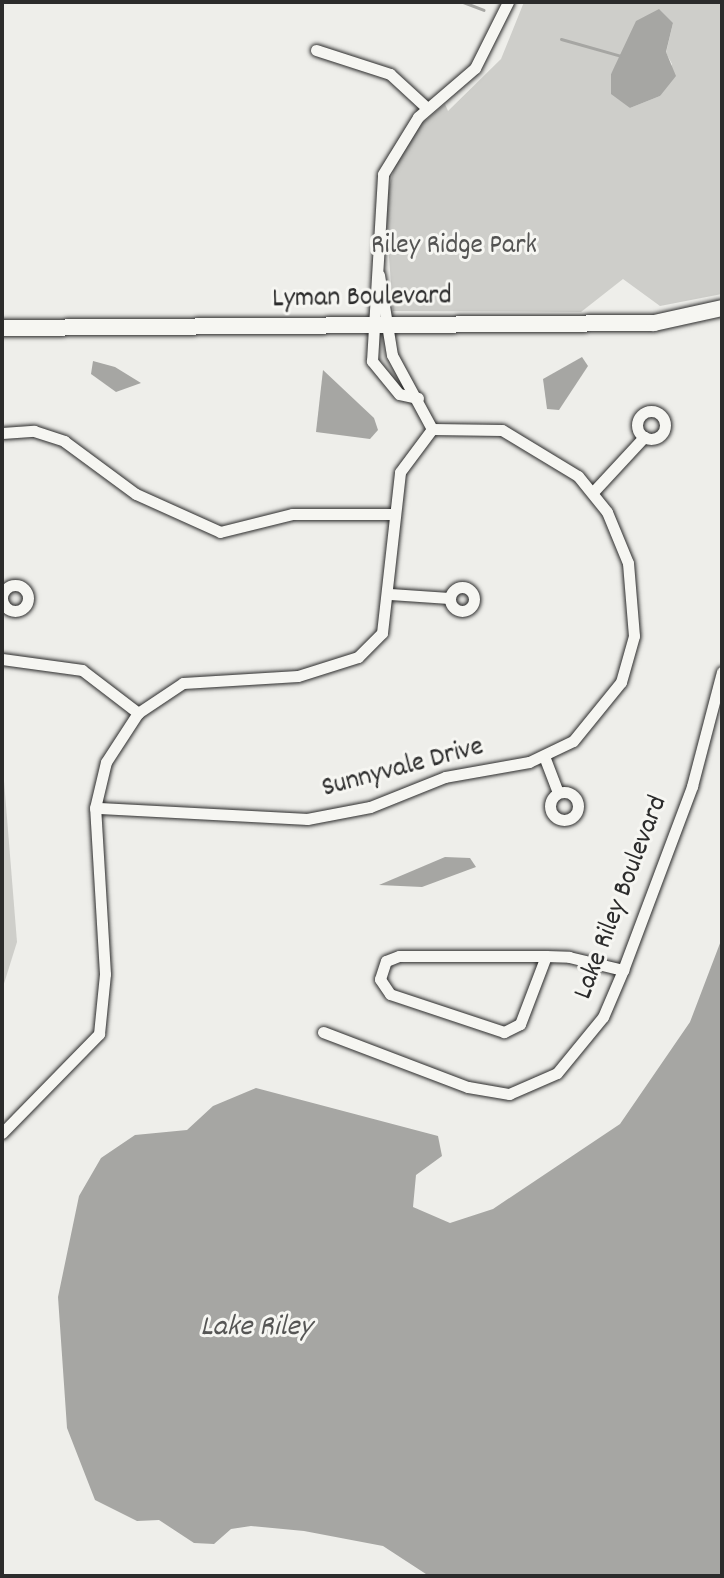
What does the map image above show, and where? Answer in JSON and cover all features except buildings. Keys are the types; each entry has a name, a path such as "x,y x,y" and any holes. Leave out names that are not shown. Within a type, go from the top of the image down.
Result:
{"street":[{"path":"418,398 382,378 372,361 380,325 383,174 401,138 427,108 475,68 508,2"},
{"path":"316,50 390,74 427,108"},
{"name":"Lyman Boulevard","path":"2,328 654,323 722,308"},
{"path":"380,325 392,355 418,398 432,429"},
{"path":"2,1133 99,1034 102,913 95,808 106,762 138,713 183,683 298,676 358,657 382,633 390,594 392,514 400,472 432,429 502,430 594,491 644,437"},
{"path":"2,433 34,431 64,441 136,494 220,532 292,514 392,514"},
{"name":"Sunnyvale Drive","path":"95,808 307,819 544,756 573,741 604,709 634,636 628,563 594,491"},
{"path":"390,594 449,598"},
{"path":"2,659 82,670 138,713"},
{"name":"Lake Riley Boulevard","path":"323,1032 468,1087 509,1094 557,1073 603,1017 623,970 692,786 722,672"},
{"path":"544,756 558,792"},
{"path":"546,956 520,1024 504,1032 390,994 380,979 386,961 399,956 546,956 623,970"}],"green space":[{"name":"Riley Ridge Park","path":"524,2 722,2 722,294 660,306 623,279 581,312 393,311 385,203 398,154 420,125 445,104 448,111 501,59","holes":["673,23 666,53 672,64 660,96 630,108 611,74 621,56"]},
{"path":"2,756 17,942 2,990"}],"water":[{"path":"659,9 673,23 666,52 676,76 660,96 630,108 611,94 611,74 636,21"},
{"path":"582,357 588,366 559,410 547,409 543,379"},
{"path":"93,361 115,367 141,383 116,392 91,374"},
{"path":"323,370 374,418 378,430 370,439 316,432"},
{"path":"445,857 470,858 476,867 422,887 379,885"},
{"name":"Lake Riley","path":"722,938 722,1576 429,1576 383,1546 304,1531 251,1526 231,1529 214,1544 194,1543 159,1520 137,1521 95,1500 67,1428 58,1297 79,1196 101,1158 135,1135 187,1130 213,1106 256,1088 438,1136 442,1156 416,1175 413,1207 450,1223 493,1209 620,1124 690,1022"}],"waterway":[{"path":"463,2 484,10"},
{"path":"561,39 621,56"}]}
